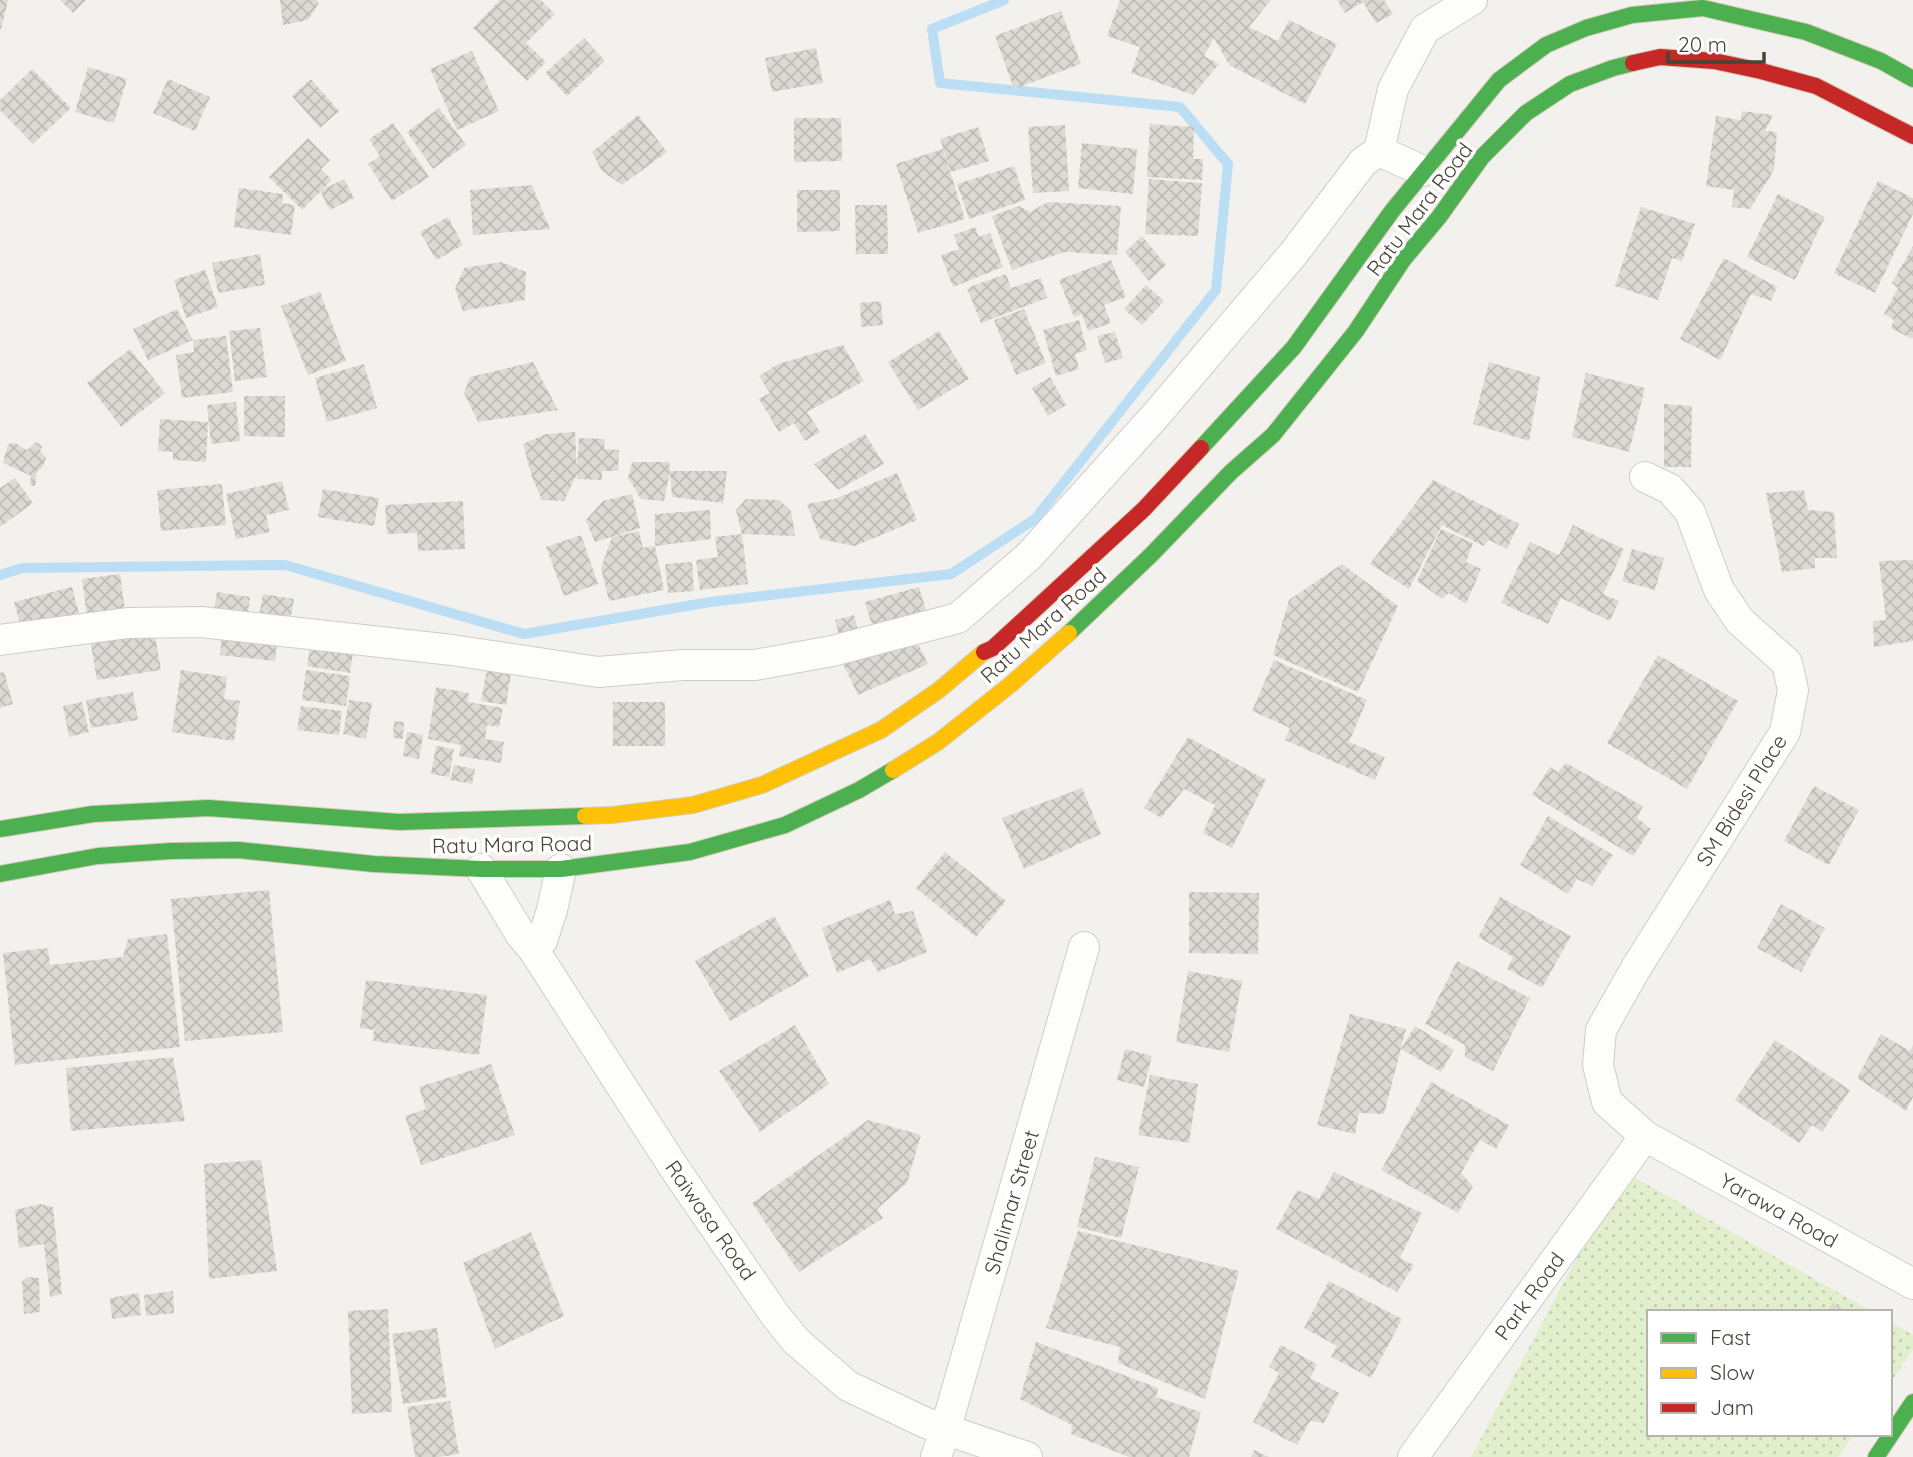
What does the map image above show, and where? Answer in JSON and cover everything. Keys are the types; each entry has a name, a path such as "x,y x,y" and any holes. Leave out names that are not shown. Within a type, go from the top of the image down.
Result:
{"main road":[{"name":"Ratu Mara Road","path":"0,829 93,814 208,807 400,822 552,819 693,805 762,785 881,730 939,690 984,652 993,648 1144,509 1294,346 1392,211 1499,80 1546,46 1586,28 1632,15 1703,8 1806,32 1881,61 1913,79"},
{"name":"Ratu Mara Road","path":"0,874 98,856 225,850 374,864 481,869 561,869 690,852 785,825 859,790 938,743 1077,626 1151,555 1231,472 1273,435 1356,331 1403,260 1482,157 1527,113 1570,84 1614,68 1660,57 1714,61 1816,86 1913,136"},
{"path":"1892,1433 1913,1402"},
{"path":"1876,1457 1890,1436"}],"street":[{"path":"0,640 128,623 201,622 452,650 598,672 683,665 755,665 832,651 958,618 1029,556 1156,415 1285,263 1363,162 1380,151 1393,89 1425,29 1472,0"},
{"path":"1380,151 1423,171"},
{"name":"SM Bidesi Place","path":"1645,477 1670,489 1690,512 1718,590 1740,621 1787,663 1793,690 1785,732 1636,968 1601,1030 1598,1065 1607,1102 1645,1136"},
{"name":"Raiwasa Road","path":"481,869 521,935 533,949 675,1169 775,1315 796,1341 848,1386 894,1409 941,1444 1027,1457"},
{"path":"533,949 542,941 561,869"},
{"name":"Shalimar Street","path":"941,1444 1084,947"},
{"name":"Yarawa Road","path":"1645,1136 1913,1284"},
{"name":"Park Road","path":"1413,1457 1645,1136"}],"green space":[{"path":"1623,1171 1869,1310 1647,1310 1647,1436 1853,1436 1838,1457 1471,1457"},
{"path":"1892,1323 1913,1335 1913,1350 1892,1380"}],"building":[{"path":"0,0 8,0 1,29 0,29"},
{"path":"60,0 86,0 73,13"},
{"path":"280,0 317,0 319,3 308,20 283,25"},
{"path":"500,0 541,0 555,14 526,43 546,62 527,81 473,28"},
{"path":"1120,0 1271,0 1249,27 1278,41 1289,20 1337,44 1305,104 1229,65 1214,38 1204,56 1219,64 1193,95 1131,73 1140,47 1107,36"},
{"path":"1337,0 1384,0 1393,14 1376,23 1363,2 1345,13"},
{"path":"1061,11 1081,64 1014,89 995,36"},
{"path":"584,38 605,61 567,96 545,73"},
{"path":"816,48 823,83 772,92 765,58"},
{"path":"472,51 499,111 457,130 430,69"},
{"path":"88,67 127,79 114,123 75,112"},
{"path":"32,69 71,108 33,144 0,110 0,100"},
{"path":"168,79 210,97 195,131 153,113"},
{"path":"311,79 339,111 320,128 292,96"},
{"path":"439,108 466,145 433,169 407,132"},
{"path":"1742,111 1773,115 1765,131 1777,132 1774,170 1750,209 1732,207 1734,190 1706,186 1716,116 1741,120"},
{"path":"638,115 667,152 622,185 602,171 592,152"},
{"path":"794,118 841,118 842,161 794,162"},
{"path":"393,123 429,177 392,201 368,164 380,156 369,139"},
{"path":"1150,124 1194,127 1193,159 1203,159 1202,180 1147,177"},
{"path":"1065,125 1069,191 1033,193 1028,127"},
{"path":"978,127 989,161 951,172 940,139"},
{"path":"308,138 330,160 321,169 332,180 302,210 269,177"},
{"path":"1082,143 1137,149 1133,194 1078,188"},
{"path":"943,149 965,219 918,233 896,164"},
{"path":"1014,166 1025,200 969,219 957,184"},
{"path":"344,179 354,198 330,210 320,191"},
{"path":"1149,179 1202,183 1198,236 1145,234"},
{"path":"1878,181 1913,198 1913,214 1875,293 1834,273"},
{"path":"532,185 550,229 473,235 470,190"},
{"path":"239,188 283,194 282,203 295,205 291,235 234,227"},
{"path":"797,190 840,190 840,231 797,232"},
{"path":"1778,194 1825,217 1795,280 1747,257"},
{"path":"1048,202 1121,206 1117,255 1064,252 1012,270 992,216 1019,206 1030,212"},
{"path":"855,205 887,205 888,254 856,254"},
{"path":"1641,207 1695,224 1682,261 1672,258 1658,300 1615,286"},
{"path":"448,217 463,245 436,260 420,232"},
{"path":"975,227 979,237 990,233 1003,267 953,287 941,255 959,249 954,235"},
{"path":"1142,236 1166,265 1149,281 1125,252"},
{"path":"1913,246 1912,339 1891,328 1894,320 1884,314 1898,288 1892,283"},
{"path":"260,254 265,285 218,293 212,263"},
{"path":"1724,258 1777,287 1771,301 1751,294 1720,360 1680,339"},
{"path":"1111,260 1126,297 1104,305 1111,323 1088,331 1082,314 1074,317 1059,280"},
{"path":"501,262 526,272 525,300 463,311 455,289 464,268"},
{"path":"205,270 218,307 186,318 174,280"},
{"path":"1006,274 1011,288 1041,278 1047,298 981,323 967,288"},
{"path":"1146,285 1164,301 1142,325 1124,309"},
{"path":"320,292 346,361 308,375 281,306"},
{"path":"881,301 883,325 861,327 860,303"},
{"path":"177,309 193,340 148,360 133,329"},
{"path":"1024,309 1046,363 1016,375 994,320"},
{"path":"1079,320 1087,350 1075,354 1079,369 1056,376 1043,330"},
{"path":"260,328 267,377 235,381 229,331"},
{"path":"939,331 969,379 918,410 888,362"},
{"path":"1115,332 1123,358 1105,363 1097,336"},
{"path":"226,336 233,392 182,398 176,355 194,352 193,340"},
{"path":"843,345 864,381 807,412 820,432 805,441 794,423 779,432 759,399 770,393 759,376 778,364"},
{"path":"130,349 165,393 121,427 87,383"},
{"path":"533,362 558,410 478,422 464,393 470,377"},
{"path":"1489,362 1540,377 1529,441 1473,424"},
{"path":"364,364 377,408 327,422 315,378"},
{"path":"1586,373 1645,388 1629,452 1572,437"},
{"path":"1050,377 1066,405 1048,416 1032,388"},
{"path":"244,396 285,396 285,437 244,436"},
{"path":"236,402 240,441 211,444 207,405"},
{"path":"1664,404 1692,406 1691,467 1664,467"},
{"path":"160,419 208,422 206,462 173,460 173,452 158,451"},
{"path":"575,432 577,470 579,438 605,439 604,449 619,450 618,471 602,471 602,480 577,479 577,474 564,501 542,500 523,444 546,434"},
{"path":"865,434 884,464 838,490 814,464"},
{"path":"36,442 42,446 40,451 46,458 42,468 37,471 35,486 30,485 31,476 3,463 8,444 15,443 27,450"},
{"path":"632,462 669,462 670,471 664,501 641,499 628,478"},
{"path":"670,471 727,471 723,503 672,497"},
{"path":"897,473 917,520 855,546 820,539 807,504 835,499"},
{"path":"15,478 33,503 0,527 0,488"},
{"path":"1433,480 1519,524 1507,549 1489,540 1483,546 1442,525 1409,589 1370,564"},
{"path":"282,481 289,510 266,515 270,532 236,539 226,494"},
{"path":"222,484 226,525 161,531 157,490"},
{"path":"323,489 379,498 374,526 318,517"},
{"path":"1804,490 1808,510 1834,512 1837,558 1815,558 1815,568 1782,572 1766,493"},
{"path":"632,494 640,528 595,542 586,520 603,501"},
{"path":"746,499 779,500 791,511 795,536 742,534 736,510"},
{"path":"463,501 465,549 418,551 417,533 387,534 385,505"},
{"path":"710,510 711,539 655,546 655,514"},
{"path":"1573,525 1624,549 1603,594 1619,601 1610,621 1561,598 1548,624 1501,603 1530,542 1559,555"},
{"path":"1441,529 1473,543 1466,562 1481,569 1466,604 1449,593 1442,599 1417,581"},
{"path":"639,531 643,548 655,546 664,590 609,601 601,568 612,537"},
{"path":"742,534 748,584 700,590 696,560 718,557 715,537"},
{"path":"581,535 598,584 564,596 546,547"},
{"path":"1632,549 1664,558 1655,590 1622,581"},
{"path":"1913,560 1913,641 1874,647 1873,621 1886,620 1879,561"},
{"path":"692,562 694,591 668,593 665,564"},
{"path":"1342,564 1398,606 1358,692 1273,655 1289,600"},
{"path":"120,574 125,611 87,616 82,579"},
{"path":"72,587 80,617 22,632 14,602"},
{"path":"919,587 928,617 874,632 865,602"},
{"path":"217,592 250,597 247,622 213,616"},
{"path":"263,594 294,599 289,627 258,622"},
{"path":"854,615 859,634 840,639 835,620"},
{"path":"223,628 278,634 275,661 220,655"},
{"path":"154,630 161,670 97,680 90,640"},
{"path":"915,638 928,664 858,695 842,662"},
{"path":"310,646 353,652 350,673 307,666"},
{"path":"1658,655 1738,701 1687,789 1607,743"},
{"path":"1274,660 1367,700 1349,742 1385,757 1375,780 1285,740 1290,728 1252,711"},
{"path":"487,669 511,673 506,705 481,701"},
{"path":"181,670 227,677 224,699 240,701 234,741 172,732"},
{"path":"306,670 350,676 346,706 302,700"},
{"path":"4,672 13,704 0,708 0,673"},
{"path":"436,687 469,693 468,702 503,708 499,727 487,725 485,739 504,742 501,763 459,756 461,745 428,739"},
{"path":"133,692 138,720 91,728 86,700"},
{"path":"349,700 372,703 366,739 343,734"},
{"path":"82,702 89,732 69,737 63,706"},
{"path":"613,702 665,702 665,746 613,746"},
{"path":"301,706 342,711 339,735 297,730"},
{"path":"394,721 404,722 403,739 393,738"},
{"path":"407,732 423,735 419,759 403,756"},
{"path":"1188,737 1266,780 1232,848 1203,833 1215,805 1184,789 1161,818 1144,808"},
{"path":"436,746 454,749 449,777 431,774"},
{"path":"1566,763 1643,806 1637,818 1651,829 1633,856 1532,795 1550,767 1558,772"},
{"path":"454,765 475,769 472,784 450,780"},
{"path":"1814,786 1859,810 1829,865 1784,841"},
{"path":"1082,788 1101,834 1024,869 1002,818"},
{"path":"1548,816 1613,855 1592,886 1577,879 1568,894 1520,865"},
{"path":"945,852 1006,901 976,937 916,888"},
{"path":"269,890 283,1032 185,1041 171,899"},
{"path":"1189,892 1259,893 1258,954 1189,953"},
{"path":"1500,897 1571,936 1542,988 1507,969 1513,957 1478,937"},
{"path":"890,900 895,914 913,911 927,952 878,972 870,959 837,973 822,928"},
{"path":"1781,904 1825,928 1801,972 1757,948"},
{"path":"774,916 809,976 730,1021 695,961"},
{"path":"167,934 180,1047 15,1065 3,953 48,948 50,965 123,957 128,939"},
{"path":"1457,961 1530,998 1493,1071 1465,1057 1465,1045 1425,1024"},
{"path":"1188,971 1242,981 1229,1052 1176,1042"},
{"path":"366,980 487,995 479,1055 373,1041 374,1030 360,1028"},
{"path":"1350,1014 1406,1029 1384,1114 1359,1113 1355,1134 1317,1125"},
{"path":"795,1025 829,1084 760,1132 719,1071"},
{"path":"1415,1026 1454,1050 1441,1072 1401,1049"},
{"path":"1881,1034 1910,1051 1913,1045 1913,1097 1906,1111 1857,1078"},
{"path":"1775,1040 1850,1090 1822,1132 1812,1125 1799,1143 1735,1100"},
{"path":"1125,1049 1152,1056 1144,1087 1117,1080"},
{"path":"173,1057 185,1121 71,1131 66,1068"},
{"path":"491,1064 515,1135 421,1165 405,1116 426,1109 419,1087"},
{"path":"1150,1075 1198,1084 1189,1143 1138,1135"},
{"path":"1431,1082 1509,1125 1496,1149 1480,1140 1461,1173 1473,1186 1458,1213 1381,1170"},
{"path":"868,1120 921,1135 907,1183 877,1209 883,1218 799,1272 752,1203"},
{"path":"1095,1157 1139,1167 1121,1238 1077,1227"},
{"path":"261,1160 277,1271 209,1279 204,1164"},
{"path":"1334,1172 1422,1213 1400,1258 1414,1265 1397,1292 1276,1229 1297,1190 1319,1199"},
{"path":"40,1204 53,1207 62,1294 50,1297 44,1244 19,1248 15,1210"},
{"path":"1078,1231 1239,1271 1205,1399 1118,1363 1120,1347 1046,1328"},
{"path":"531,1232 564,1316 495,1349 463,1263"},
{"path":"28,1277 39,1278 40,1312 24,1314 22,1281"},
{"path":"1329,1281 1402,1319 1371,1378 1331,1357 1337,1346 1304,1328"},
{"path":"173,1291 174,1313 146,1316 144,1295"},
{"path":"139,1293 141,1315 112,1319 110,1298"},
{"path":"1833,1303 1843,1310 1828,1310"},
{"path":"388,1309 392,1412 352,1414 348,1311"},
{"path":"437,1328 447,1397 403,1404 392,1334"},
{"path":"1036,1342 1158,1388 1156,1397 1201,1412 1189,1457 1129,1457 1071,1434 1072,1425 1020,1399"},
{"path":"1281,1345 1317,1364 1310,1378 1339,1393 1324,1423 1310,1421 1297,1445 1253,1422 1279,1373 1269,1367"},
{"path":"450,1401 459,1454 415,1457 407,1407"},
{"path":"1254,1450 1269,1457 1251,1457"}],"waterway":[{"path":"0,575 22,568 285,565 524,634 710,602 951,574 1035,519 1216,290 1228,164 1180,107 940,83 932,29 1004,0"}],"traffic: fast":[{"path":"1201,448 1294,347 1392,211 1499,80 1546,45 1586,28 1632,15 1703,8 1806,32 1881,61 1913,79"},
{"path":"1069,633 1151,555 1231,472 1273,435 1356,331 1403,260 1439,217 1482,157 1526,113 1570,84 1633,63"},
{"path":"0,874 98,856 238,850 374,864 481,869 561,869 690,852 785,825 859,790 893,770"},
{"path":"0,829 93,814 208,808 399,822 585,816"},
{"path":"1892,1433 1913,1402"},
{"path":"1876,1457 1890,1436"}],"traffic: slow":[{"path":"893,770 938,742 1010,685 1069,633"},
{"path":"585,816 693,805 762,785 881,730 939,690 984,652"}],"traffic: jam":[{"path":"1633,63 1660,57 1714,61 1761,71 1816,86 1913,136"},
{"path":"984,652 993,648 1144,509 1201,448"}]}
